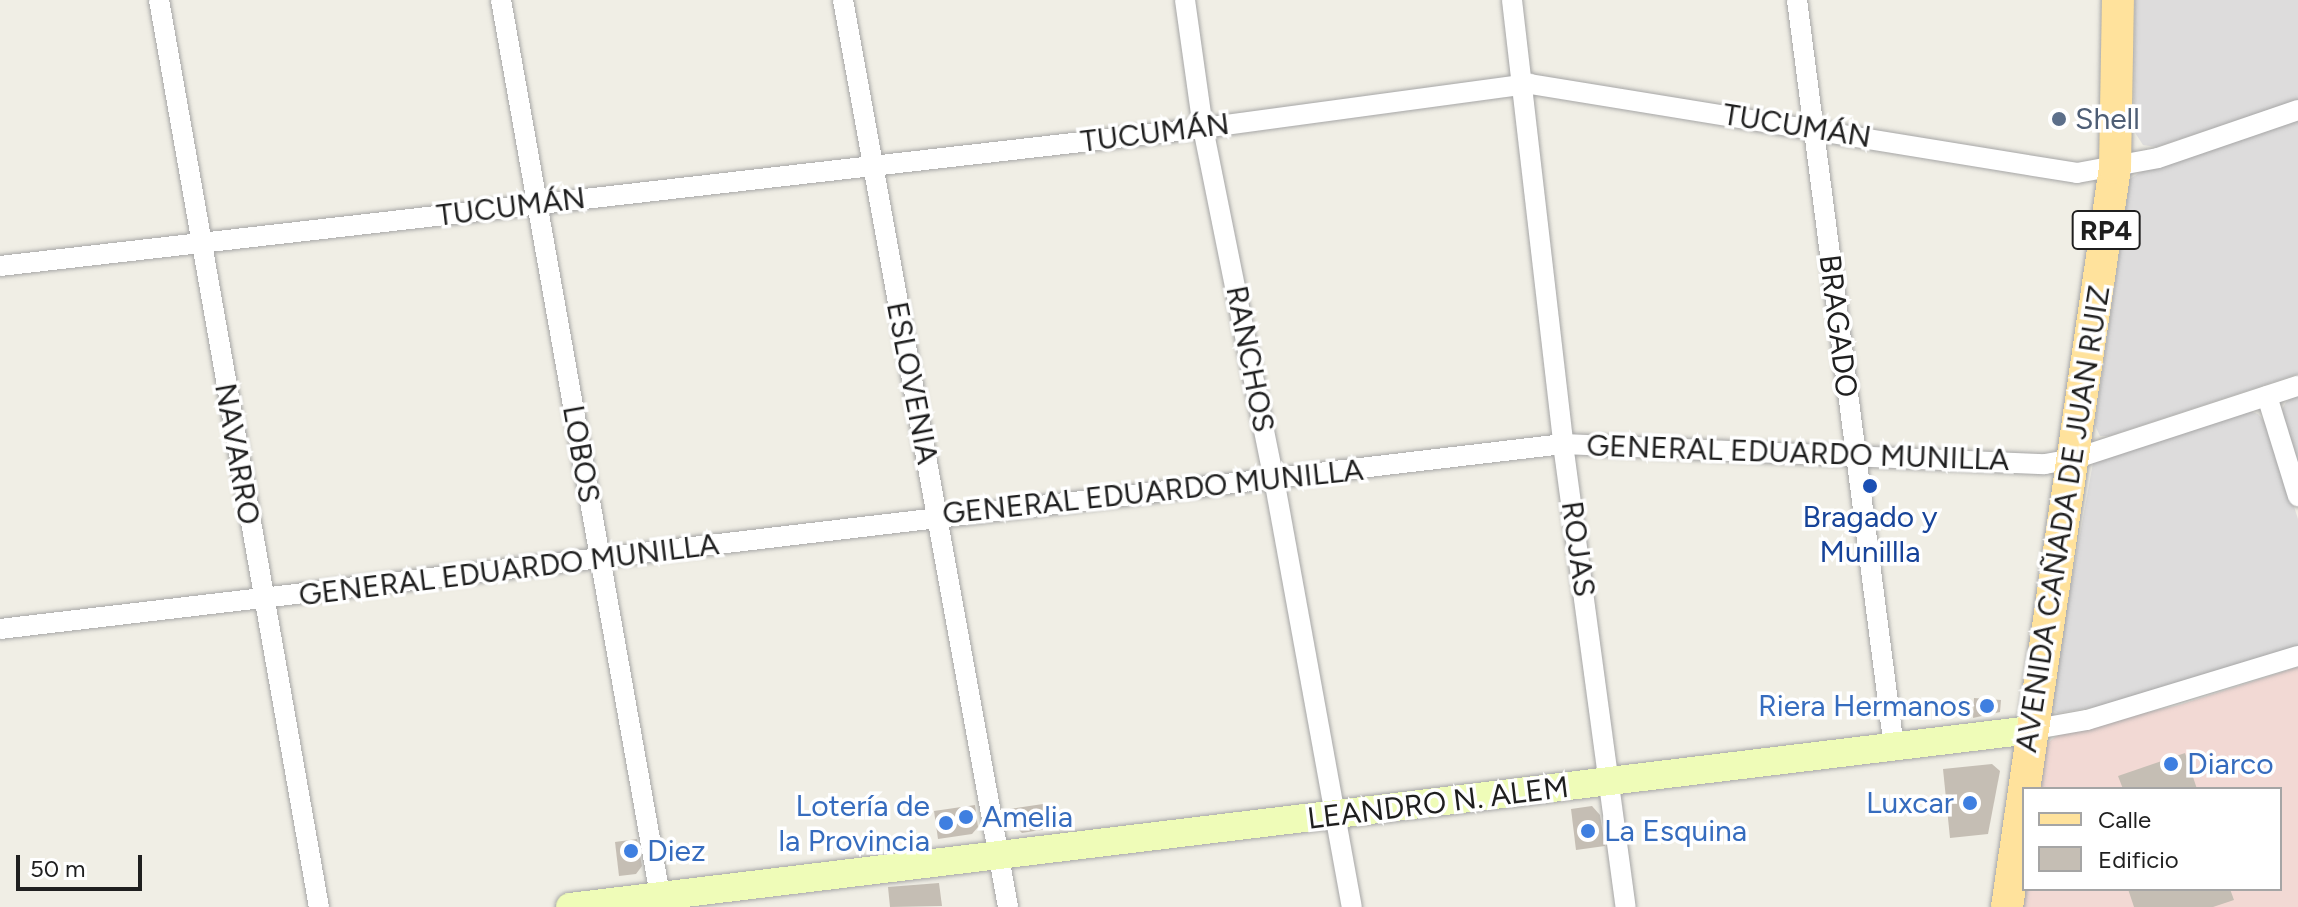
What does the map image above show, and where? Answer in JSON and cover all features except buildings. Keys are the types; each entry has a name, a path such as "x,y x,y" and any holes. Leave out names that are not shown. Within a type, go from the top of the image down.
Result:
{"main road":[{"name":"AVENIDA CAÑADA DE JUAN RUIZ","path":"2022,787 2074,459 2115,168 2118,0"},
{"name":"AVENIDA CAÑADA DE JUAN RUIZ","path":"2007,904 2022,791"}],"street":[{"name":"NAVARRO","path":"159,0 199,243 319,907"},
{"name":"LOBOS","path":"501,0 661,902"},
{"name":"ESLOVENIA","path":"843,0 1008,907"},
{"name":"RANCHOS","path":"1185,0 1203,128 1274,479 1352,907"},
{"name":"ROJAS","path":"1512,0 1563,444 1626,907"},
{"name":"BRAGADO","path":"1797,0 1894,748"},
{"name":"TUCUMÁN","path":"0,266 1203,128 1522,85 2077,173 2158,158 2298,110"},
{"name":"GENERAL EDUARDO MUNILLA","path":"0,629 1563,444 1854,453 2045,464 2074,459 2298,386"},
{"path":"2267,396 2298,496"},
{"name":"LEANDRO N. ALEM","path":"570,907 661,902 999,854 1611,784 2030,730 2087,720 2298,656"}],"shaded area":[{"path":"2135,0 2298,0 2298,100 2156,147 2143,145 2134,131"},
{"path":"2298,120 2298,374 2109,436 2100,436 2095,425 2130,179 2144,170"},
{"path":"2298,394 2298,467 2282,410 2286,402"},
{"path":"2249,411 2258,414 2269,428 2298,519 2298,649 2126,702 2058,713 2053,710 2051,694 2093,463"},
{"path":"2298,667 2298,907 2023,907 2026,891 2282,891 2282,787 2038,787 2046,744 2062,732 2179,705"}],"place":[{"name":"Shell","path":"2059,119"},
{"name":"Bragado y Munillla","path":"1870,486"},
{"name":"Riera Hermanos","path":"1987,706"},
{"name":"Diarco","path":"2171,764"},
{"name":"Luxcar","path":"1970,803"},
{"name":"Amelia","path":"966,817"},
{"name":"Lotería de la Provincia","path":"946,823"},
{"name":"La Esquina","path":"1588,831"},
{"name":"Diez","path":"631,851"}]}
